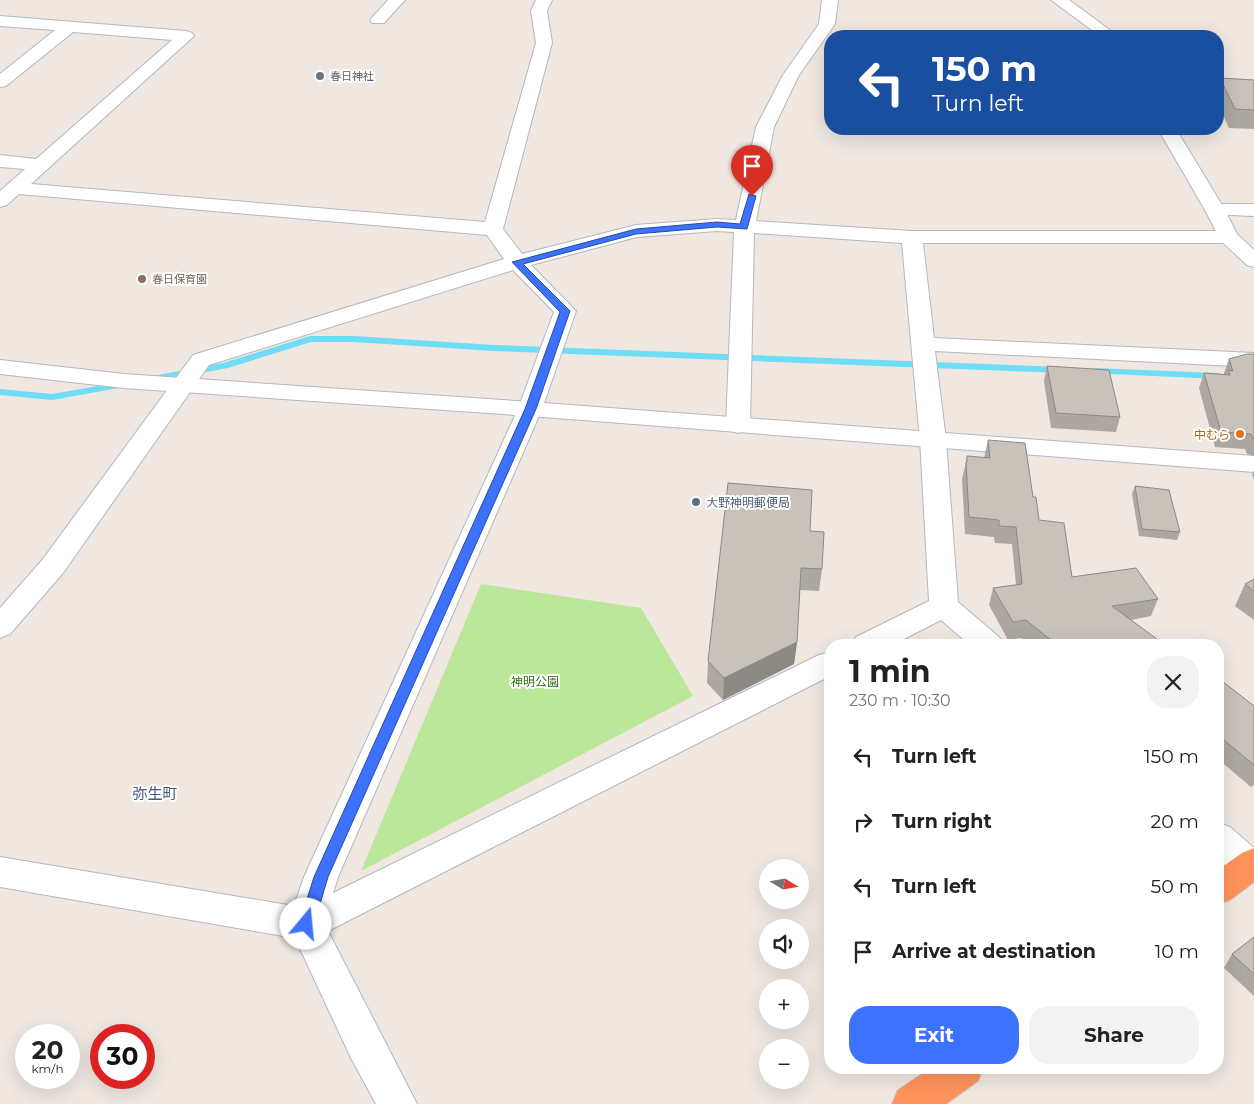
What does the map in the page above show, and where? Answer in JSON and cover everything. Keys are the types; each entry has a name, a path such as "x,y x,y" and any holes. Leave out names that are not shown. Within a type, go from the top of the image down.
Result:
{"highway":[{"path":"1224,885 1252,864"},
{"path":"912,1104 955,1074"}],"street":[{"path":"378,20 397,0"},
{"path":"493,229 544,43 539,11 544,0"},
{"path":"738,425 744,227 752,196 764,127 791,75 827,24 830,0"},
{"path":"1059,0 1102,30"},
{"path":"0,21 186,36 7,194"},
{"path":"0,82 70,26"},
{"path":"1171,135 1215,210 1228,237 1254,261"},
{"path":"0,161 41,164"},
{"path":"7,194 493,229 517,262 565,311 530,409 321,877 306,924 365,1045 397,1104"},
{"path":"1215,210 1254,210"},
{"path":"0,627 53,566 201,360 517,262 636,232 717,225 912,237 1228,237"},
{"path":"912,237 933,440 944,606 982,639"},
{"path":"923,344 1254,360"},
{"path":"0,367 124,381 530,409 1254,464"},
{"path":"878,639 944,606"},
{"path":"0,872 306,924 824,666"},
{"path":"1224,843 1252,864"}],"green space":[{"name":"神明公園","path":"481,584 641,608 693,696 361,871"}],"building":[{"path":"1224,78 1254,80 1254,110 1235,109 1224,86"},
{"path":"1254,354 1254,439 1251,434 1221,432 1204,373 1230,375 1228,370 1233,371 1229,359"},
{"path":"1047,366 1109,370 1120,417 1056,413"},
{"path":"988,440 1025,443 1033,497 1036,497 1039,520 1064,523 1072,577 1136,568 1158,599 1112,606 1157,639 1050,639 1026,620 1013,622 993,588 1022,584 1016,527 999,526 999,520 969,517 967,456 990,458"},
{"path":"728,483 812,490 810,531 824,532 822,569 801,568 797,642 724,678 708,661"},
{"path":"1135,486 1169,490 1180,532 1142,529"},
{"path":"1254,579 1254,591 1245,584"},
{"path":"1224,683 1254,706 1254,765 1224,740"},
{"path":"1254,937 1254,974 1232,954"}],"waterway":[{"path":"152,379 225,366 310,339 354,339 494,348 1060,370"},
{"path":"1094,371 1217,376"},
{"path":"0,392 52,397 127,384"}],"place":[{"name":"春日神社","path":"320,76"},
{"name":"春日保育園","path":"142,279"},
{"name":"中むら","path":"1240,434"},
{"name":"大野神明郵便局","path":"696,502"}],"district":[{"name":"弥生町","path":"155,793"}],"route":[{"path":"306,924 321,877 530,409 565,311 517,262 636,232 717,225 744,227 752,196"}]}
